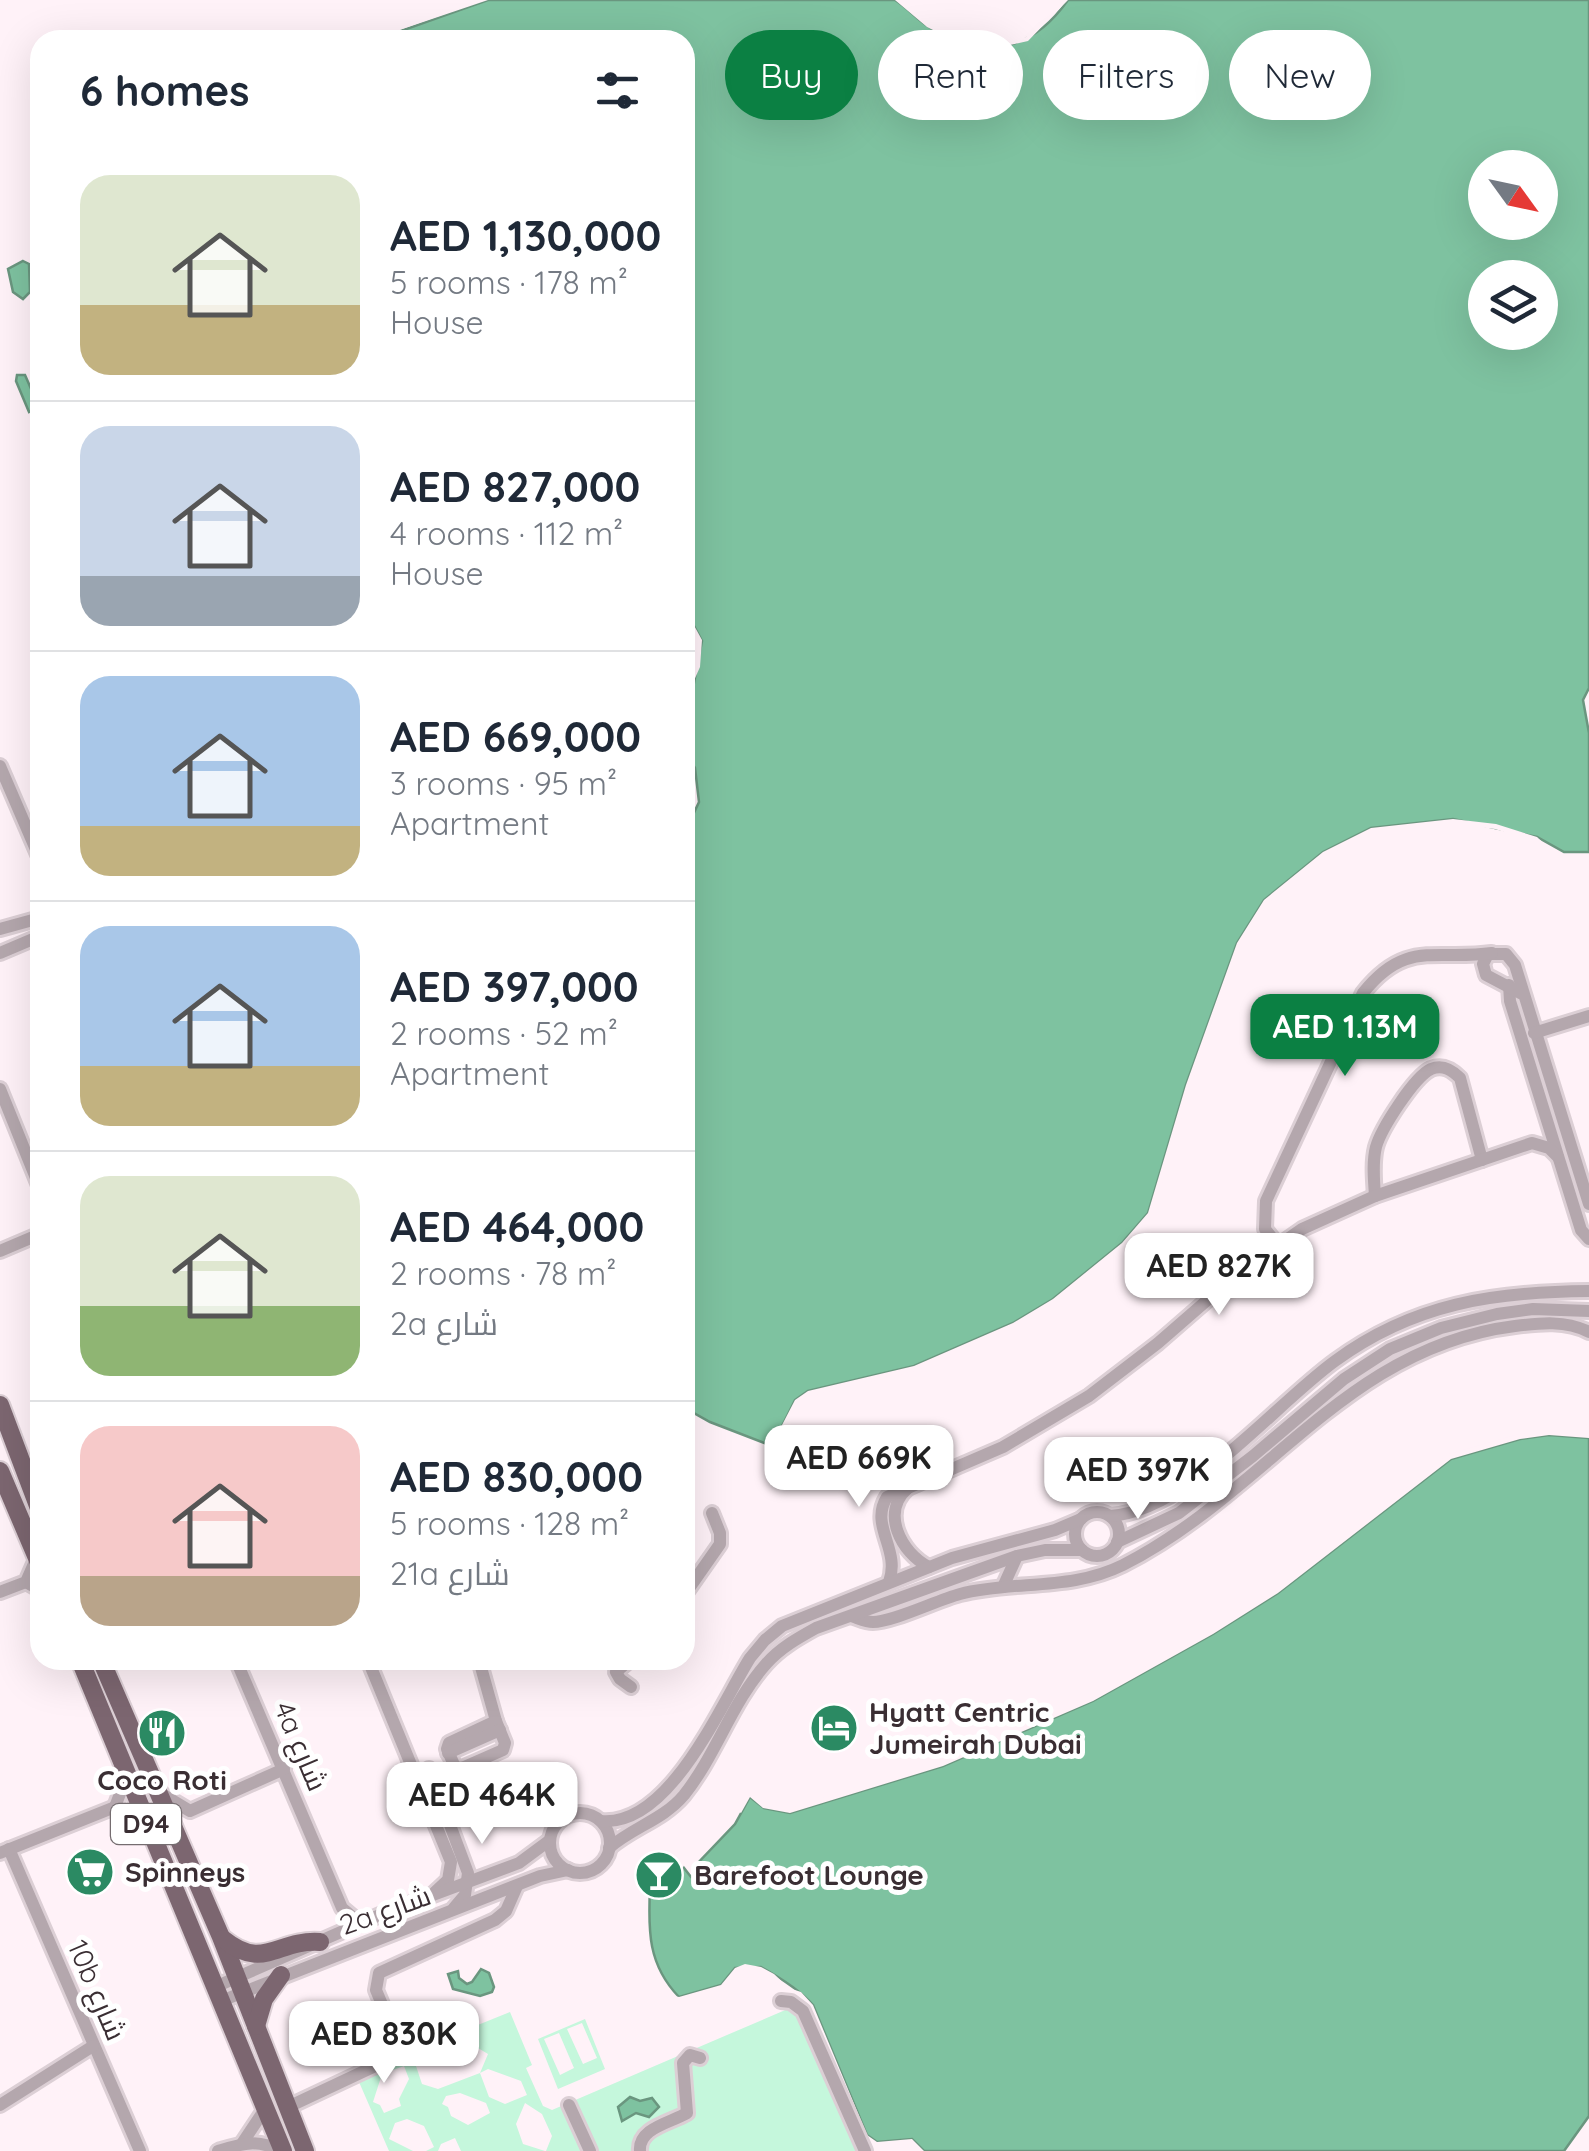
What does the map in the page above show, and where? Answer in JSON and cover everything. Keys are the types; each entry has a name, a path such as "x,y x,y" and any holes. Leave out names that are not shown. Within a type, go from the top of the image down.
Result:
{"main road":[{"path":"0,1405 30,1485"},
{"path":"0,1471 30,1542"},
{"name":"D94","path":"84,1670 282,2151"},
{"name":"D94","path":"105,1670 221,1937 305,2151"},
{"path":"221,1937 241,1952 256,1956 304,1942 320,1942"},
{"path":"256,2026 264,1999 281,1975"}],"street":[{"path":"0,766 30,836"},
{"path":"0,928 30,920"},
{"path":"0,953 30,940"},
{"path":"1484,972 1484,960 1492,952"},
{"path":"1276,1244 1266,1229 1266,1201 1362,993 1386,970 1404,960 1435,953 1492,952 1506,954 1513,961 1589,1204"},
{"path":"1459,955 1522,994"},
{"path":"1509,985 1510,1002 1546,1119 1581,1230 1589,1239"},
{"path":"1534,1033 1589,1016"},
{"path":"1376,1196 1374,1162 1382,1131 1423,1075 1433,1068 1451,1070 1460,1078 1482,1160"},
{"path":"0,1089 30,1163"},
{"path":"1532,1144 1546,1119"},
{"path":"889,1582 894,1562 880,1512 887,1497 1002,1447 1089,1396 1276,1244 1329,1215 1376,1196 1532,1144 1549,1148 1558,1157"},
{"path":"0,1252 30,1238"},
{"path":"609,1848 608,1834 601,1822 635,1816 666,1792 750,1658 771,1634 796,1619 929,1567 1010,1540 1055,1530 1095,1512 1110,1516 1147,1508 1256,1430 1335,1361 1391,1327 1472,1300 1535,1291 1589,1291"},
{"path":"609,1848 661,1817 682,1798 772,1658 816,1628 1018,1556 1057,1549 1102,1556 1118,1542 1179,1513 1344,1378 1406,1341 1458,1323 1512,1311 1589,1311"},
{"path":"851,1616 878,1622 960,1594 1069,1583 1115,1569 1195,1521 1366,1381 1420,1352 1500,1328 1560,1323 1589,1332"},
{"path":"1272,1461 1276,1437"},
{"path":"910,1486 897,1500 894,1520 909,1552 929,1567"},
{"path":"695,1580 720,1544 712,1513"},
{"path":"1110,1516 1119,1530 1118,1542"},
{"path":"1081,1519 1076,1534 1082,1550"},
{"path":"1003,1587 1018,1556"},
{"path":"0,1592 26,1582 30,1575"},
{"path":"26,1582 30,1584"},
{"name":"4a شارع","path":"240,1670 342,1908 361,1924"},
{"path":"373,1670 466,1864 465,1894 449,1913"},
{"path":"483,1670 506,1744 503,1750 462,1768 455,1767 447,1746 451,1742 498,1726"},
{"path":"617,1670 620,1679 632,1687"},
{"path":"422,1772 449,1756"},
{"path":"160,1792 174,1804 190,1810 284,1769"},
{"path":"422,1772 452,1867 448,1880 427,1899"},
{"path":"4,1851 115,1807 127,1776"},
{"path":"115,1807 146,1824"},
{"path":"182,1844 190,1810"},
{"name":"2a شارع","path":"218,1994 338,1934 519,1863 550,1840 559,1822 570,1814 584,1813 601,1822"},
{"path":"550,1840 554,1858 568,1870"},
{"name":"2a شارع","path":"240,1984 281,1975 549,1872 594,1869 609,1848"},
{"name":"10b شارع","path":"4,1851 140,2151"},
{"path":"288,2107 390,2058 397,2045 374,1984 379,1973 495,1920 506,1911 517,1886"},
{"path":"338,1934 342,1908"},
{"path":"780,2002 791,2002 803,2011 865,2151"},
{"path":"0,2105 94,2046"},
{"path":"640,2151 645,2134 687,2114 683,2063 690,2056 700,2058"},
{"path":"569,2105 590,2151"},
{"path":"243,2142 265,2108"},
{"path":"218,2151 243,2142 261,2143 282,2151"}],"shaded area":[{"path":"488,0 895,0 934,30 878,30 878,120 1023,120 1023,40 1039,31 1068,0 1589,0 1589,688 1583,700 1589,733 1589,852 1564,852 1537,837 1453,819 1371,828 1323,852 1264,900 1237,943 1186,1085 1148,1213 1122,1243 1053,1299 1013,1323 914,1366 808,1391 795,1400 772,1446 695,1414 695,811 699,802 695,678 702,641 695,628 695,30 403,30"},
{"path":"23,261 29,264 30,292 23,299 13,292 8,269"},
{"path":"17,375 25,375 30,386 29,412"},
{"path":"1549,1435 1589,1438 1589,2116 1564,2151 924,2151 912,2139 877,2142 867,2135 813,2005 796,1989 761,1967 735,1968 721,1985 679,1997 661,1973 650,1933 650,1888 684,1868 691,1877 698,1873 695,1866 735,1824 750,1797 764,1808 790,1813 943,1766 1093,1701 1278,1593 1451,1459 1520,1439"},
{"path":"481,1969 489,1973 492,1992 480,1996 453,1989 448,1974 458,1971 459,1978 467,1984"},
{"path":"797,2005 863,2151 546,2151 552,2136 542,2114 525,2103 516,2124 523,2144 545,2151 461,2151 455,2138 441,2144 438,2151 426,2151 434,2147 424,2126 407,2119 395,2123 389,2139 413,2151 389,2151 356,2075 406,2056 416,2066 422,2084 438,2089 480,2073 488,2054 478,2048 474,2037 462,2042 458,2033 510,2012 532,2065 526,2068 543,2106 552,2110","holes":["404,2066 409,2079 399,2099 401,2106 384,2113 373,2102 382,2074","488,2069 521,2081 527,2095 505,2104 489,2097 480,2073","460,2093 486,2103 490,2113 468,2125 451,2116 442,2104 446,2096"]},
{"path":"585,2019 605,2069 558,2089 538,2039","holes":["582,2023 597,2058 583,2064 567,2029","559,2033 574,2068 560,2075 544,2039"]},
{"path":"630,2097 640,2101 652,2098 659,2107 649,2117 636,2113 622,2121 618,2107"}],"pier":[{"path":"471,0 488,0 400,30 387,30"},
{"path":"895,0 904,0 944,30 927,27"},
{"path":"1062,0 1068,0 1023,42 1023,38"},
{"path":"695,627 702,640 695,678 695,666"},
{"path":"1453,819 1496,824 1537,837 1552,851 1495,829 1453,824 1409,827 1373,832 1326,856 1300,875 1268,903 1242,945 1191,1086 1153,1215 1126,1246 1056,1303 1015,1327 915,1371 810,1396 799,1403 776,1449 769,1450 795,1400 808,1391 914,1366 1013,1323 1053,1299 1122,1243 1148,1213 1186,1085 1237,943 1264,900 1323,852 1371,828"},
{"path":"1549,1430 1589,1433 1589,1438 1549,1435 1520,1439 1451,1459 1278,1593 1093,1701 943,1766 790,1813 763,1808 750,1797 741,1813 738,1811 749,1792 766,1804 790,1808 941,1761 1091,1697 1275,1589 1449,1454 1519,1434"},
{"path":"745,1964 774,1974 813,2005 867,2135 877,2142 912,2139 924,2151 917,2151 910,2144 876,2147 863,2139 808,2008 799,1996 786,1992 760,1971 738,1972 723,1990 705,1996 681,2002 670,1995 679,1997 721,1985 735,1968"}],"place":[{"name":"Hyatt Centric Jumeirah Dubai","path":"834,1728"},
{"name":"Coco Roti","path":"162,1733"},
{"name":"Spinneys","path":"90,1872"},
{"name":"Barefoot Lounge","path":"659,1875"}]}
